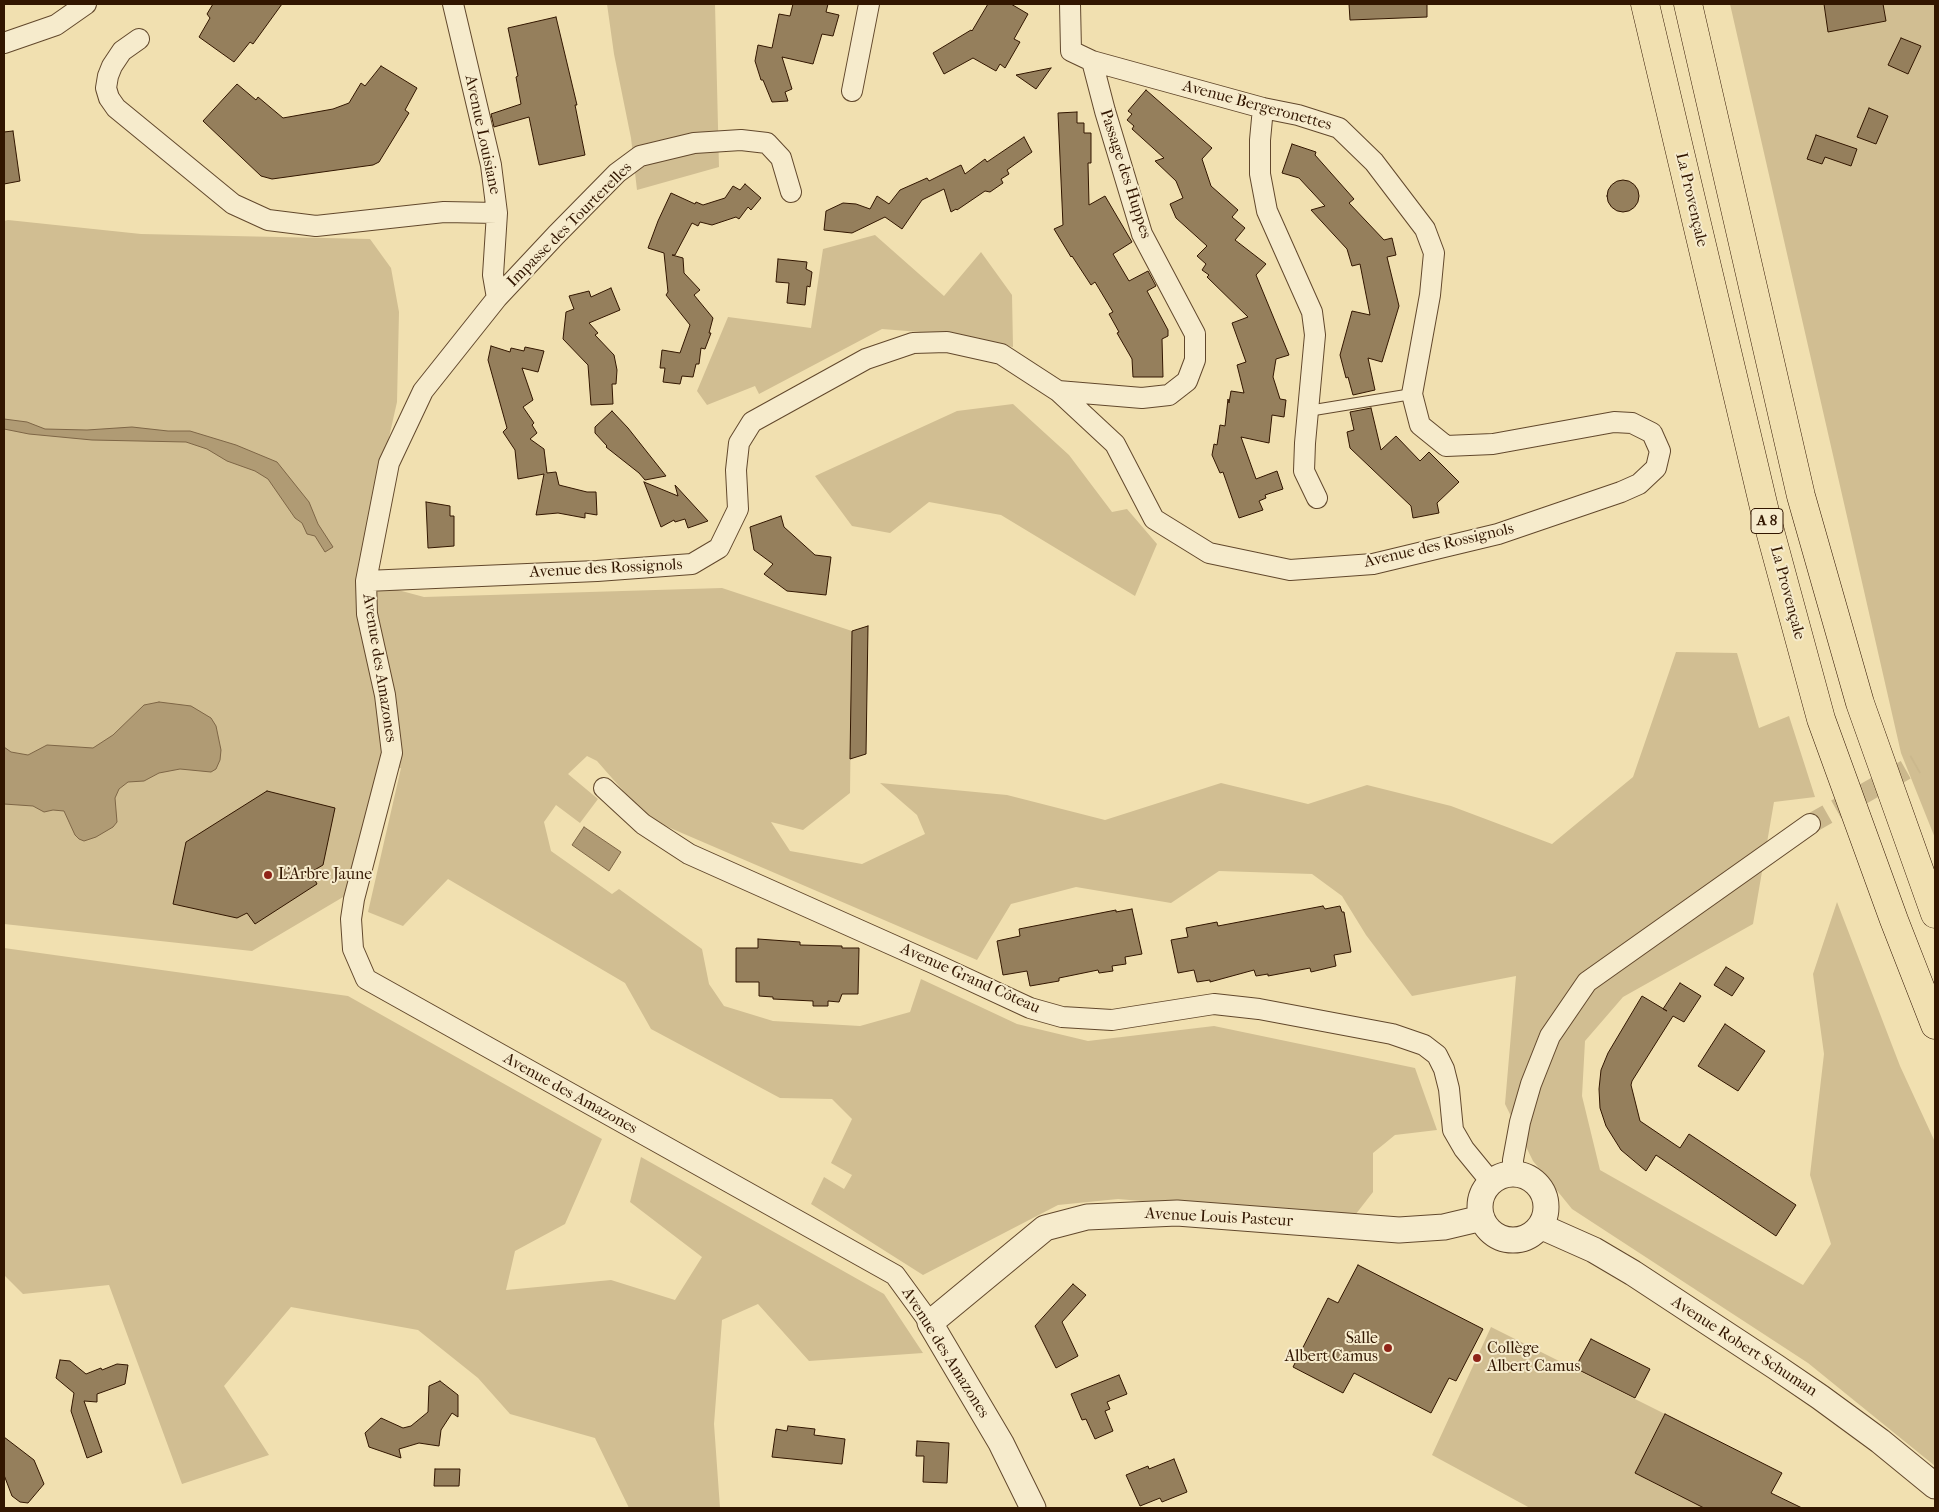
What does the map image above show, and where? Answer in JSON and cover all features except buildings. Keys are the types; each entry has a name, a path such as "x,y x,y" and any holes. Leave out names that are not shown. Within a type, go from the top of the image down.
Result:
{"highway":[{"name":"La Provençale","path":"1645,4 1766,516 1822,719 1894,920 1935,1025"},
{"name":"A 8","path":"1688,4 1801,496 1860,703 1935,914"}],"street":[{"path":"4,43 56,25 86,4"},
{"name":"Avenue Louisiane","path":"453,4 491,165 497,213 493,275 497,298"},
{"path":"852,91 869,4"},
{"name":"Avenue Bergeronettes","path":"1070,4 1071,52 1092,61 1263,108 1298,115 1340,128 1374,162 1425,229 1434,253 1430,294 1412,394 1420,425 1446,446 1493,444 1614,422 1632,424 1652,433"},
{"path":"139,39 122,51 112,66 106,88 109,98 116,108 233,204 268,220 316,226 444,212 497,213"},
{"name":"Passage des Huppes","path":"1058,391 1142,398 1169,395 1187,381 1195,360 1195,334 1142,234 1092,61"},
{"path":"1263,108 1260,140 1260,174 1268,211 1312,312 1315,335 1304,471 1317,498"},
{"name":"Impasse des Tourterelles","path":"366,581 389,463 423,392 497,298 617,173 640,156 694,143 741,140 767,143 781,158 792,192"},
{"name":"Avenue des Rossignols","path":"366,581 587,572 692,564 719,548 738,509 736,470 739,443 752,422 866,359 913,343 947,342 1001,354 1058,391 1115,444 1154,519 1209,552 1290,570 1382,562 1498,534 1621,492 1639,484 1656,468 1660,451 1652,433"},
{"name":"Avenue des Amazones","path":"366,581 367,614 385,695 392,754 354,899 351,919 353,949 366,980 895,1275 930,1323 1001,1443 1033,1508"},
{"name":"Avenue Grand Côteau","path":"604,788 643,824 689,854 933,962 1030,1008 1062,1017 1112,1020 1214,1004 1259,1009 1392,1034 1424,1045 1437,1056 1444,1069 1449,1089 1453,1130 1464,1149 1502,1178"},
{"path":"1502,1178 1524,1176 1543,1191 1546,1215 1533,1234 1514,1240 1504,1239 1494,1234 1486,1227 1482,1218 1480,1200 1484,1191 1502,1178 1513,1160 1531,1084 1550,1036 1587,982 1810,824"},
{"name":"Avenue Louis Pasteur","path":"930,1323 1045,1228 1087,1216 1177,1213 1399,1230 1444,1227 1482,1218"},
{"name":"Avenue Robert Schuman","path":"1540,1226 1594,1250 1776,1367 1820,1396 1880,1441 1935,1486"}],"lane":[{"path":"1308,410 1412,394"}],"shaded area":[{"path":"607,4 715,4 719,167 637,190 631,138 614,54"},
{"path":"1730,4 1935,4 1935,838 1901,753"},
{"path":"4,221 141,234 370,239 391,268 399,312 397,402 357,579 424,597 722,588 852,631 850,793 803,830 771,822 790,851 862,864 925,834 917,815 880,783 1007,795 1105,820 1221,783 1308,804 1367,785 1451,806 1552,844 1633,777 1676,652 1737,653 1759,728 1789,716 1815,797 1774,802 1753,924 1623,997 1585,1041 1582,1096 1600,1170 1803,1285 1831,1244 1810,1175 1824,1054 1813,974 1837,902 1900,1066 1935,1142 1935,1466 1808,1363 1572,1209 1533,1161 1505,1104 1516,976 1412,996 1366,935 1342,896 1312,874 1219,871 1171,903 1076,887 1011,904 977,960 647,818 597,761 587,756 568,774 598,799 580,823 556,805 544,822 551,851 612,894 619,889 702,949 709,984 724,1006 773,1021 860,1026 910,1012 921,979 1017,1024 1088,1041 1214,1026 1415,1068 1437,1130 1395,1135 1373,1153 1373,1192 1352,1219 1118,1199 1058,1205 923,1275 811,1204 824,1177 844,1189 852,1175 831,1163 852,1119 832,1099 780,1098 651,1029 625,983 448,879 403,926 368,912 401,768 379,771 355,890 252,951 4,924"},
{"path":"875,235 944,296 981,252 1012,295 1013,347 933,333 882,329 759,394 755,386 707,405 697,391 728,317 811,328 823,249"},
{"path":"1013,404 1069,455 1112,512 1127,509 1157,544 1135,596 1001,515 929,502 890,533 852,526 815,476 957,411"},
{"path":"4,419 27,422 45,429 87,430 132,427 168,431 190,431 236,445 277,462 309,502 318,524 333,547 325,552 315,536 307,534 302,523 295,518 268,479 255,471 227,461 207,449 186,442 92,440 29,434 4,429"},
{"path":"159,702 191,706 211,718 216,726 221,750 220,760 216,769 211,772 180,769 159,773 144,781 128,782 119,789 115,798 117,822 113,827 96,837 84,841 75,835 64,811 53,810 44,812 33,806 4,804 4,747 11,752 28,755 47,745 93,748 113,735 144,705"},
{"path":"584,827 621,852 609,871 572,845"},
{"path":"4,948 348,996 602,1139 565,1224 515,1251 506,1290 611,1280 675,1300 702,1257 630,1202 641,1157 884,1294 923,1353 809,1361 758,1304 722,1320 714,1424 720,1508 629,1508 595,1438 510,1414 478,1378 418,1330 291,1307 224,1386 269,1455 182,1484 109,1285 23,1294 4,1275"},
{"path":"1491,1327 1665,1414 1635,1473 1704,1508 1530,1508 1432,1455"}],"tunnel":[{"path":"1810,824 1916,764"}],"place":[{"name":"L'Arbre Jaune","path":"268,875"},
{"name":"Salle Albert Camus","path":"1388,1348"},
{"name":"Collège Albert Camus","path":"1477,1358"}]}
